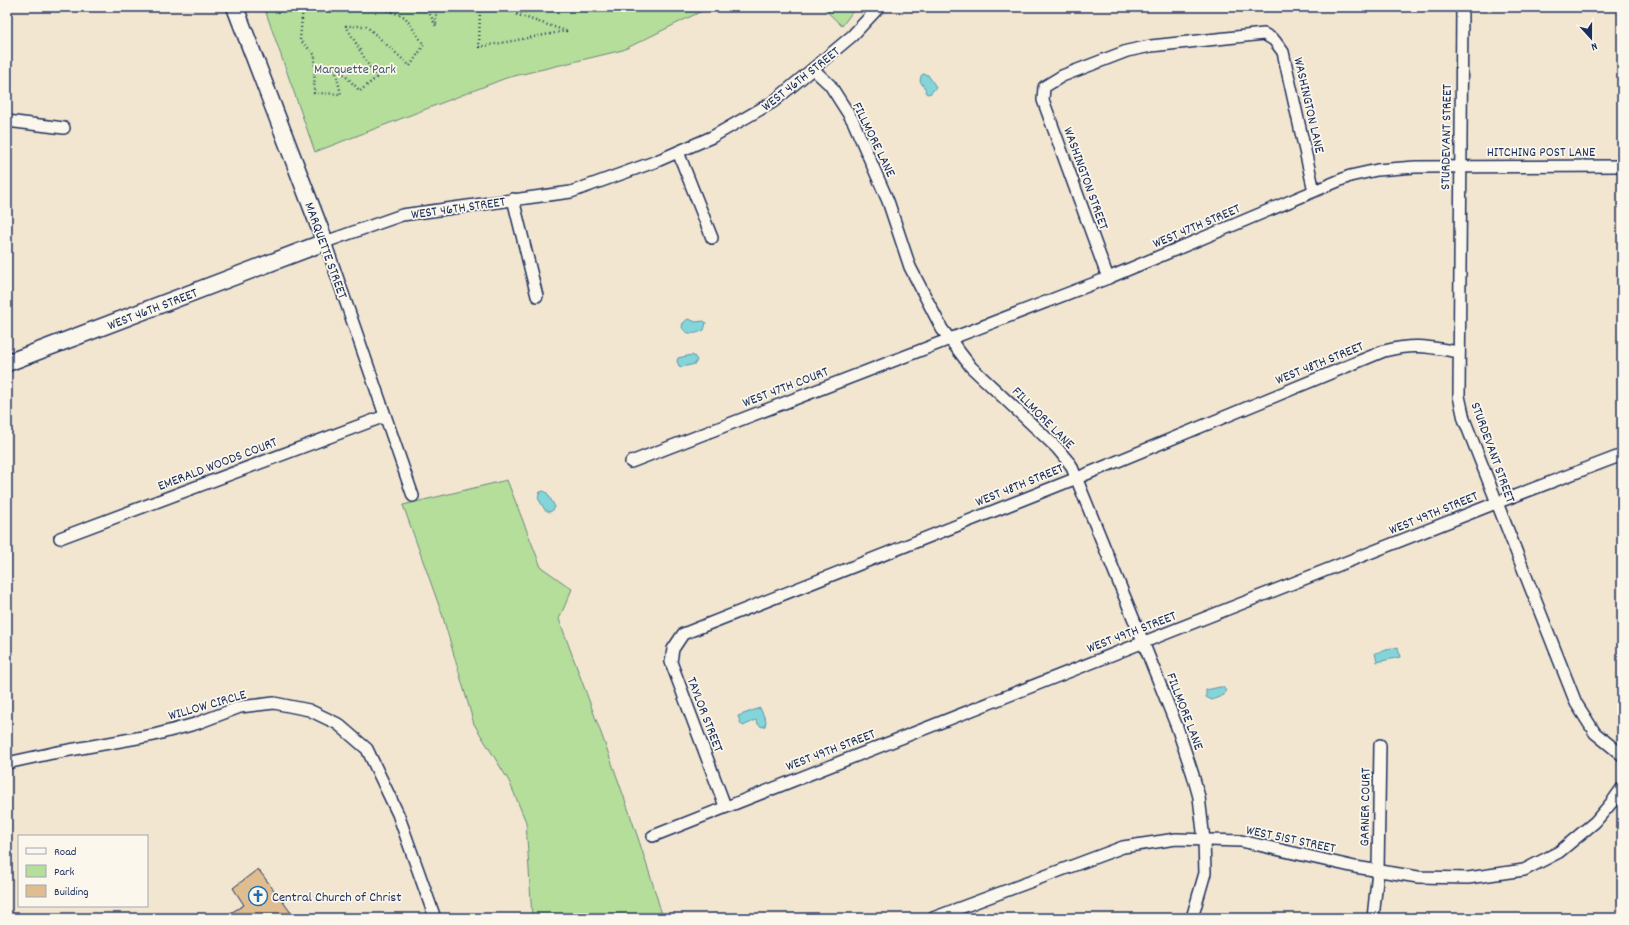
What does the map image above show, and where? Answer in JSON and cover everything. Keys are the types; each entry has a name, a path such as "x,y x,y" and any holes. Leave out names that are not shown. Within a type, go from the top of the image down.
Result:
{"street":[{"name":"MARQUETTE STREET","path":"235,7 325,242 413,496"},
{"name":"WEST 46TH STREET","path":"7,364 325,242 402,215 571,192 658,161 712,137 773,102 852,36 880,7"},
{"name":"STURDEVANT STREET","path":"1462,7 1459,396 1464,419 1496,503 1576,703 1595,733 1622,755"},
{"name":"WASHINGTON LANE","path":"1044,87 1062,76 1127,51 1150,46 1264,34 1274,40 1283,52 1314,191"},
{"name":"FILLMORE LANE","path":"813,69 830,85 853,121 888,201 910,267 942,329 971,367 1057,448 1071,465 1077,478 1177,727 1194,775 1199,797 1204,840 1204,873 1192,918"},
{"name":"WASHINGTON STREET","path":"1044,87 1043,100 1108,278"},
{"path":"7,120 64,128"},
{"path":"678,152 712,238"},
{"name":"HITCHING POST LANE","path":"1460,167 1622,166"},
{"name":"WEST 47TH STREET","path":"950,339 1108,278 1350,176 1377,170 1415,167 1460,167"},
{"path":"513,199 537,296"},
{"name":"WEST 47TH COURT","path":"631,462 950,339"},
{"name":"WEST 48TH STREET","path":"683,634 1077,478 1384,351 1398,347 1416,345 1459,352"},
{"name":"EMERALD WOODS COURT","path":"60,538 385,416"},
{"name":"WEST 49TH STREET","path":"653,836 725,806 1496,503 1622,455"},
{"name":"TAYLOR STREET","path":"683,634 673,649 672,662 725,806"},
{"name":"WILLOW CIRCLE","path":"7,763 53,753 154,735 195,724 240,707 274,703 310,710 338,724 367,749 398,814 435,918"},
{"name":"GARNER COURT","path":"1373,918 1378,871 1380,745"},
{"name":"WEST 51ST STREET","path":"933,918 1123,847 1176,839 1242,841 1355,867 1418,877 1468,878 1524,870 1559,852 1595,822 1622,788"}],"path":[{"path":"303,7 300,40 314,55 314,93 341,94 334,64 360,91 376,78 346,26 366,26 410,66 424,45 405,17 380,7"},
{"path":"426,7 436,26 436,7"},
{"path":"480,7 479,47 566,31 515,14 544,7"}],"green space":[{"name":"Marquette Park","path":"264,7 710,7 623,50 506,78 315,152"},
{"path":"822,7 856,7 842,26"},
{"path":"507,480 541,567 572,589 559,619 627,805 663,918 532,918 526,822 509,781 474,724 442,614 403,505"}],"water":[{"path":"923,74 928,75 936,87 931,93 927,94 925,92 926,90 920,81"},
{"path":"688,319 696,322 704,321 706,323 704,330 695,333 686,332 682,327 683,323"},
{"path":"692,355 697,360 695,364 682,367 679,366 677,361 678,358"},
{"path":"544,491 547,493 555,507 550,512 545,510 538,498 540,492"},
{"path":"1398,647 1400,657 1377,662 1375,653"},
{"path":"1223,687 1226,691 1224,695 1212,700 1206,697 1206,690"},
{"path":"760,708 766,721 765,726 762,727 756,720 743,726 741,724 738,716"}],"building":[{"name":"Central Church of Christ","path":"258,869 295,918 253,918 250,914 242,918 222,918 244,905 233,888"}],"place":[{"name":"Central Church of Christ","path":"258,896"}]}
